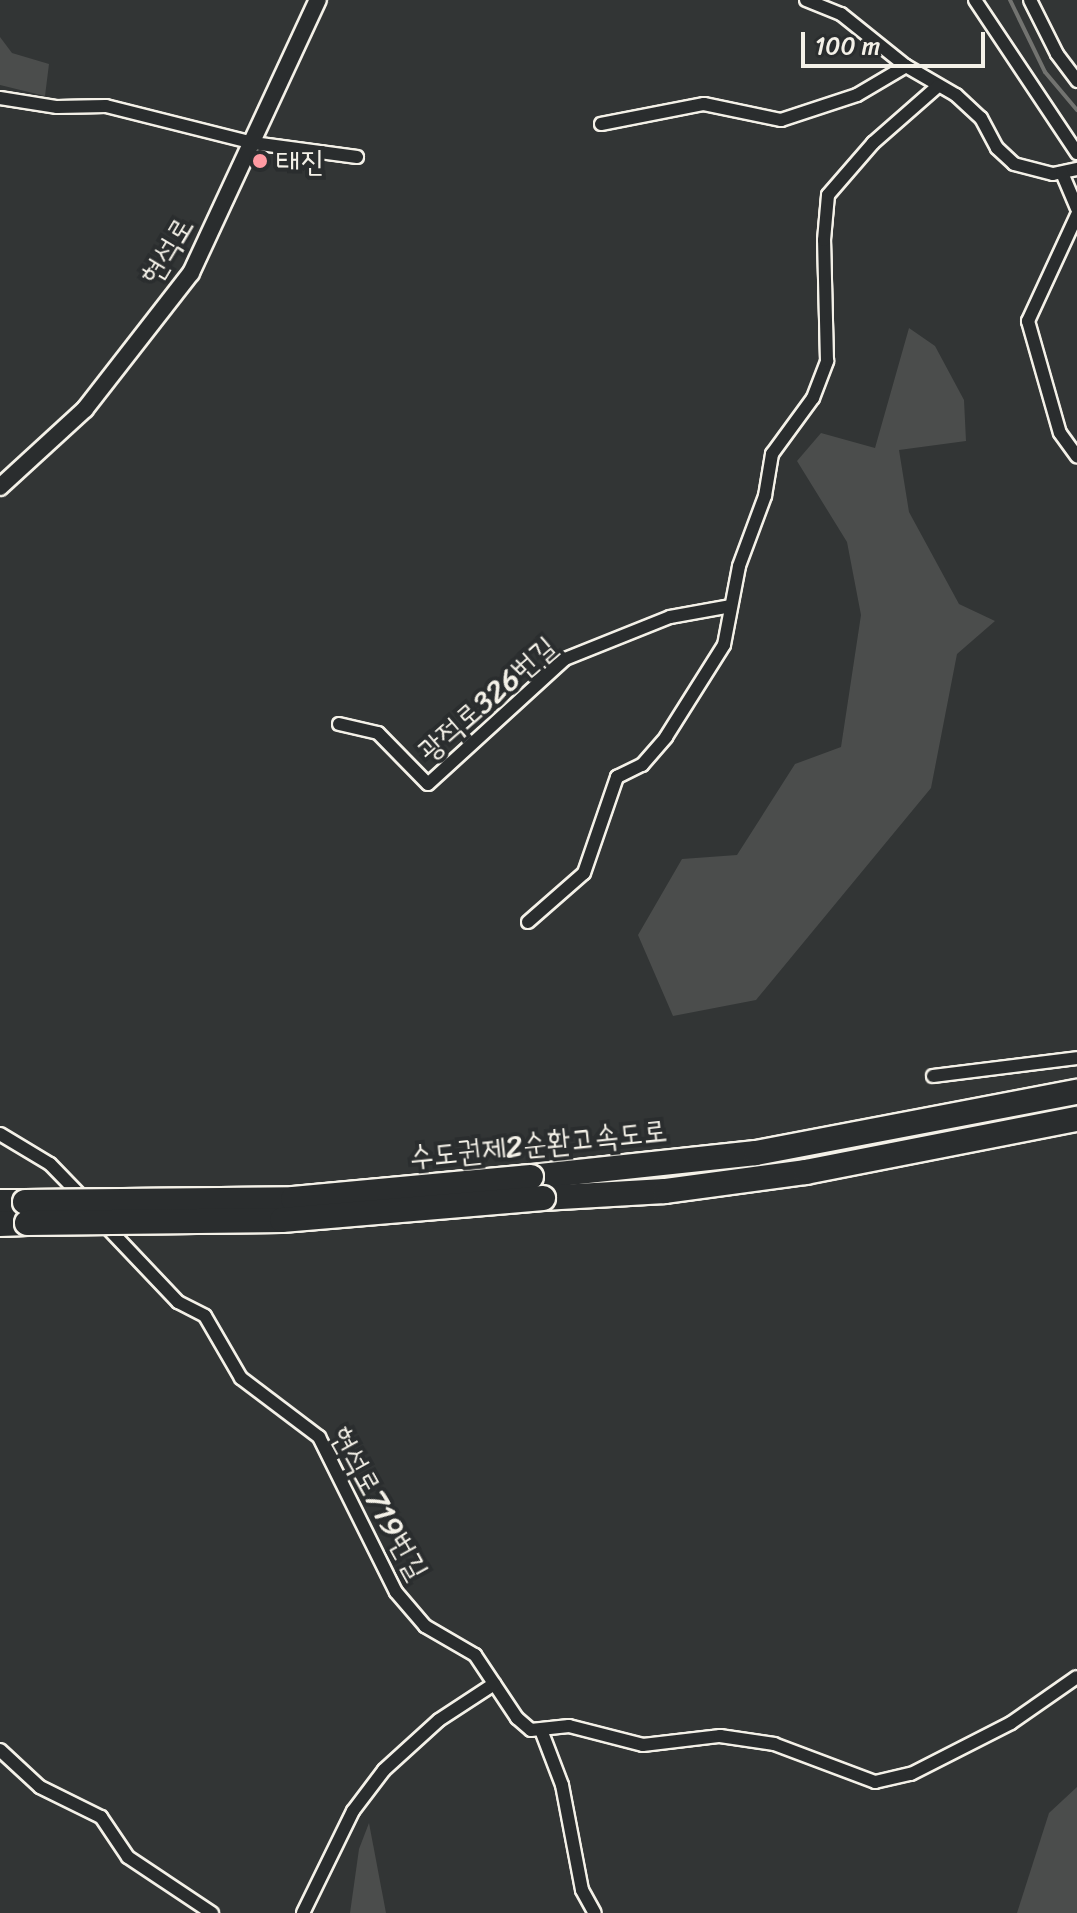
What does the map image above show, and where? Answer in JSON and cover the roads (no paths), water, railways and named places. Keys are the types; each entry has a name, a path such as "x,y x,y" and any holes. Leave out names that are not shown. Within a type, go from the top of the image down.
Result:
{"highway":[{"name":"수도권제2순환고속도로","path":"537,1187 756,1153 1077,1092"},
{"name":"수도권제2순환고속도로","path":"0,1224 26,1213 293,1199 537,1187 665,1191 806,1172 1077,1119"},
{"name":"수도권제2순환고속도로","path":"0,1202 26,1213"}],"street":[{"name":"현석로","path":"0,487 85,409 149,332 191,273 318,0"},
{"path":"806,0 841,14 906,66 981,118 997,148 1014,164 1062,173 1077,169"},
{"path":"841,14 847,0"},
{"path":"975,0 1077,153"},
{"path":"1030,0 1057,54 1077,81"},
{"path":"601,124 704,104 781,120 857,95 906,66"},
{"path":"528,922 584,873 617,777 642,765 666,737 724,645 731,606 765,496 772,454 813,398 827,361 824,240 828,195 873,143 938,86"},
{"path":"0,98 57,107 106,106 253,143 357,157"},
{"path":"1062,173 1077,209"},
{"path":"1077,215 1028,321 1060,433 1077,456"},
{"name":"광적로326번길","path":"339,724 378,733 428,784 479,743 565,659 670,617 731,606"},
{"path":"933,1076 1077,1058"},
{"name":"현석로719번길","path":"0,1134 69,1180 178,1302 205,1316 241,1378 319,1437 396,1592 425,1626 475,1655 517,1718 531,1730 541,1730"},
{"path":"595,1913 582,1890 562,1785 541,1730 569,1726 643,1745 720,1736 774,1744 875,1782 911,1774 1011,1723 1077,1677"},
{"path":"303,1913 353,1811 391,1761 494,1684"},
{"path":"0,1750 40,1787 101,1817 128,1857 212,1913"}],"waterway":[{"path":"1010,0 1045,72 1077,110"}],"place":[{"name":"태진","path":"260,161"}]}
